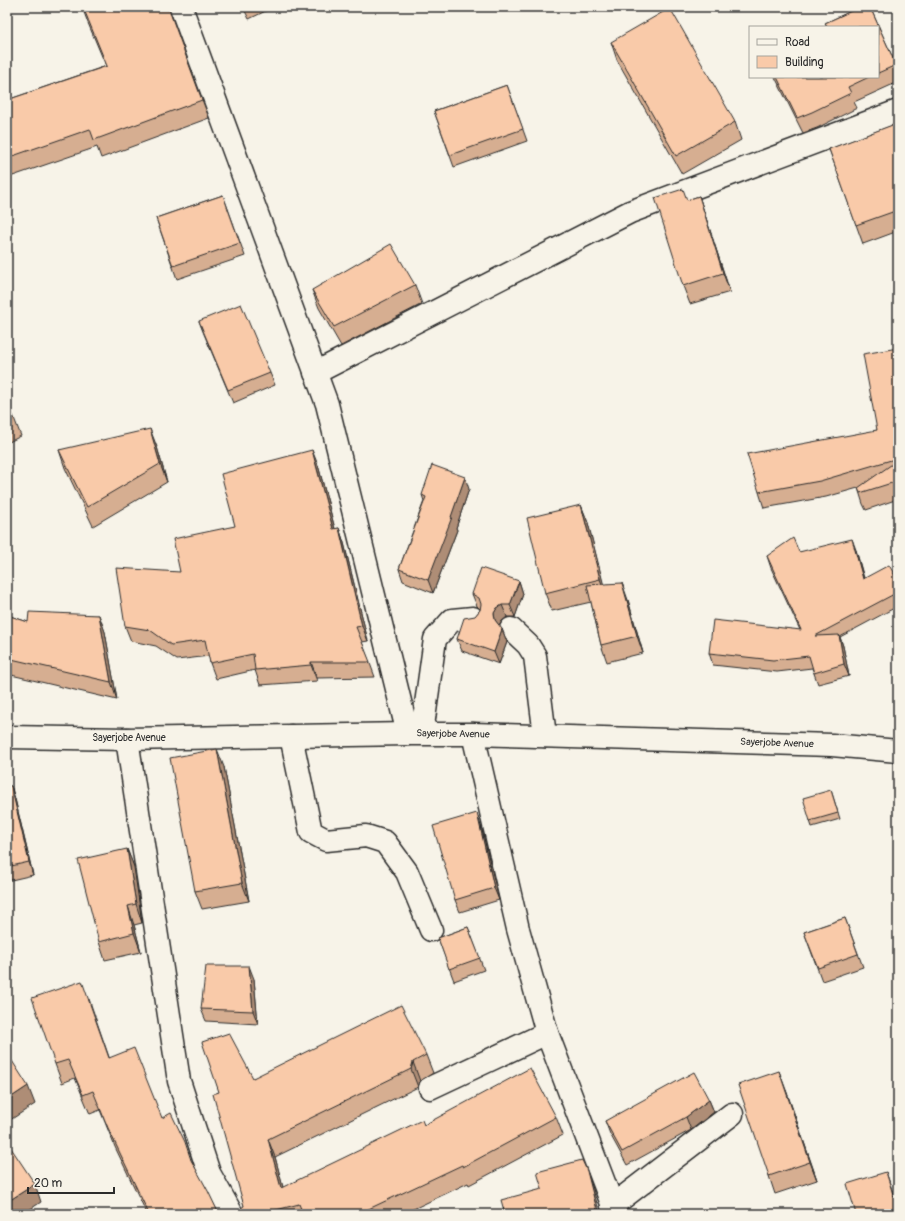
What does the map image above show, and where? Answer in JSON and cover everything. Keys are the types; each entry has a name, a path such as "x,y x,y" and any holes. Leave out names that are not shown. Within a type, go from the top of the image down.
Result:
{"street":[{"path":"181,7 327,404 415,734"},
{"path":"315,373 630,212 898,111"},
{"path":"415,734 435,639 452,620 473,618"},
{"path":"511,629 528,645 535,656 545,736"},
{"path":"473,734 518,929 547,1034 614,1210 732,1114"},
{"name":"Sayerjobe Avenue","path":"7,737 128,738 473,734 832,745 898,751"},
{"path":"291,736 311,832 326,840 366,836 385,842 407,872 431,930"},
{"path":"128,738 179,1081 208,1173 232,1214"},
{"path":"430,1088 547,1034"}],"building":[{"path":"83,7 168,7 202,100 94,140 90,129 7,158 7,100 107,66"},
{"path":"860,7 870,7 879,26 826,26 825,23"},
{"path":"670,8 735,122 676,156 611,42"},
{"path":"879,27 896,65 879,73"},
{"path":"777,78 867,78 848,87 851,93 797,118"},
{"path":"507,85 523,129 450,155 434,111"},
{"path":"895,124 898,131 898,210 856,225 829,149"},
{"path":"683,189 687,200 699,196 723,273 683,286 655,198"},
{"path":"223,195 240,243 173,266 156,218"},
{"path":"391,244 415,285 334,327 312,290"},
{"path":"241,304 270,373 228,390 199,321"},
{"path":"898,348 898,458 820,481 759,492 747,454 877,430 863,354"},
{"path":"7,404 14,418 7,421"},
{"path":"150,429 160,464 87,507 59,450"},
{"path":"312,450 333,529 339,528 362,626 356,627 370,662 311,662 311,665 255,670 253,654 210,663 205,640 171,645 150,630 125,626 116,568 180,572 173,539 235,526 221,474"},
{"path":"898,460 898,481 860,493 858,488"},
{"path":"432,465 465,477 452,517 428,580 399,569 426,497 422,495"},
{"path":"581,505 600,579 545,593 527,518"},
{"path":"793,538 799,552 852,539 863,579 889,565 898,581 898,592 815,636 839,635 844,664 814,673 809,656 773,660 709,653 713,620 801,630 767,556"},
{"path":"481,568 519,581 510,605 502,605 497,608 494,613 495,620 502,629 494,652 457,639 464,618 475,616 480,610 481,604 479,598 472,594"},
{"path":"622,583 637,636 601,645 587,585"},
{"path":"29,612 99,615 111,682 7,658 7,615 28,622"},
{"path":"217,749 242,883 195,891 170,758"},
{"path":"7,786 11,786 29,862 7,867"},
{"path":"831,790 838,813 810,821 803,798"},
{"path":"477,813 494,888 455,900 433,826"},
{"path":"127,849 136,904 128,906 134,933 99,942 78,860"},
{"path":"845,918 858,954 818,968 804,932"},
{"path":"468,927 480,958 449,969 438,938"},
{"path":"206,966 249,966 253,1011 201,1009"},
{"path":"82,981 109,1058 134,1048 162,1118 171,1113 185,1142 191,1160 219,1214 149,1214 108,1128 93,1091 83,1095 68,1060 55,1064 32,998"},
{"path":"401,1005 426,1055 413,1062 411,1069 268,1139 281,1188 422,1120 424,1125 530,1068 556,1117 463,1167 462,1165 358,1214 303,1214 299,1204 261,1214 243,1214 241,1208 244,1206 213,1094 219,1092 202,1042 229,1033 253,1078"},
{"path":"7,1053 28,1086 7,1100"},
{"path":"779,1071 810,1162 769,1176 738,1085"},
{"path":"694,1072 709,1100 686,1117 622,1152 605,1121"},
{"path":"7,1142 35,1184 7,1202"},
{"path":"582,1160 587,1171 598,1214 505,1214 501,1200 542,1189 537,1172"},
{"path":"886,1172 898,1214 856,1214 847,1184"}]}
